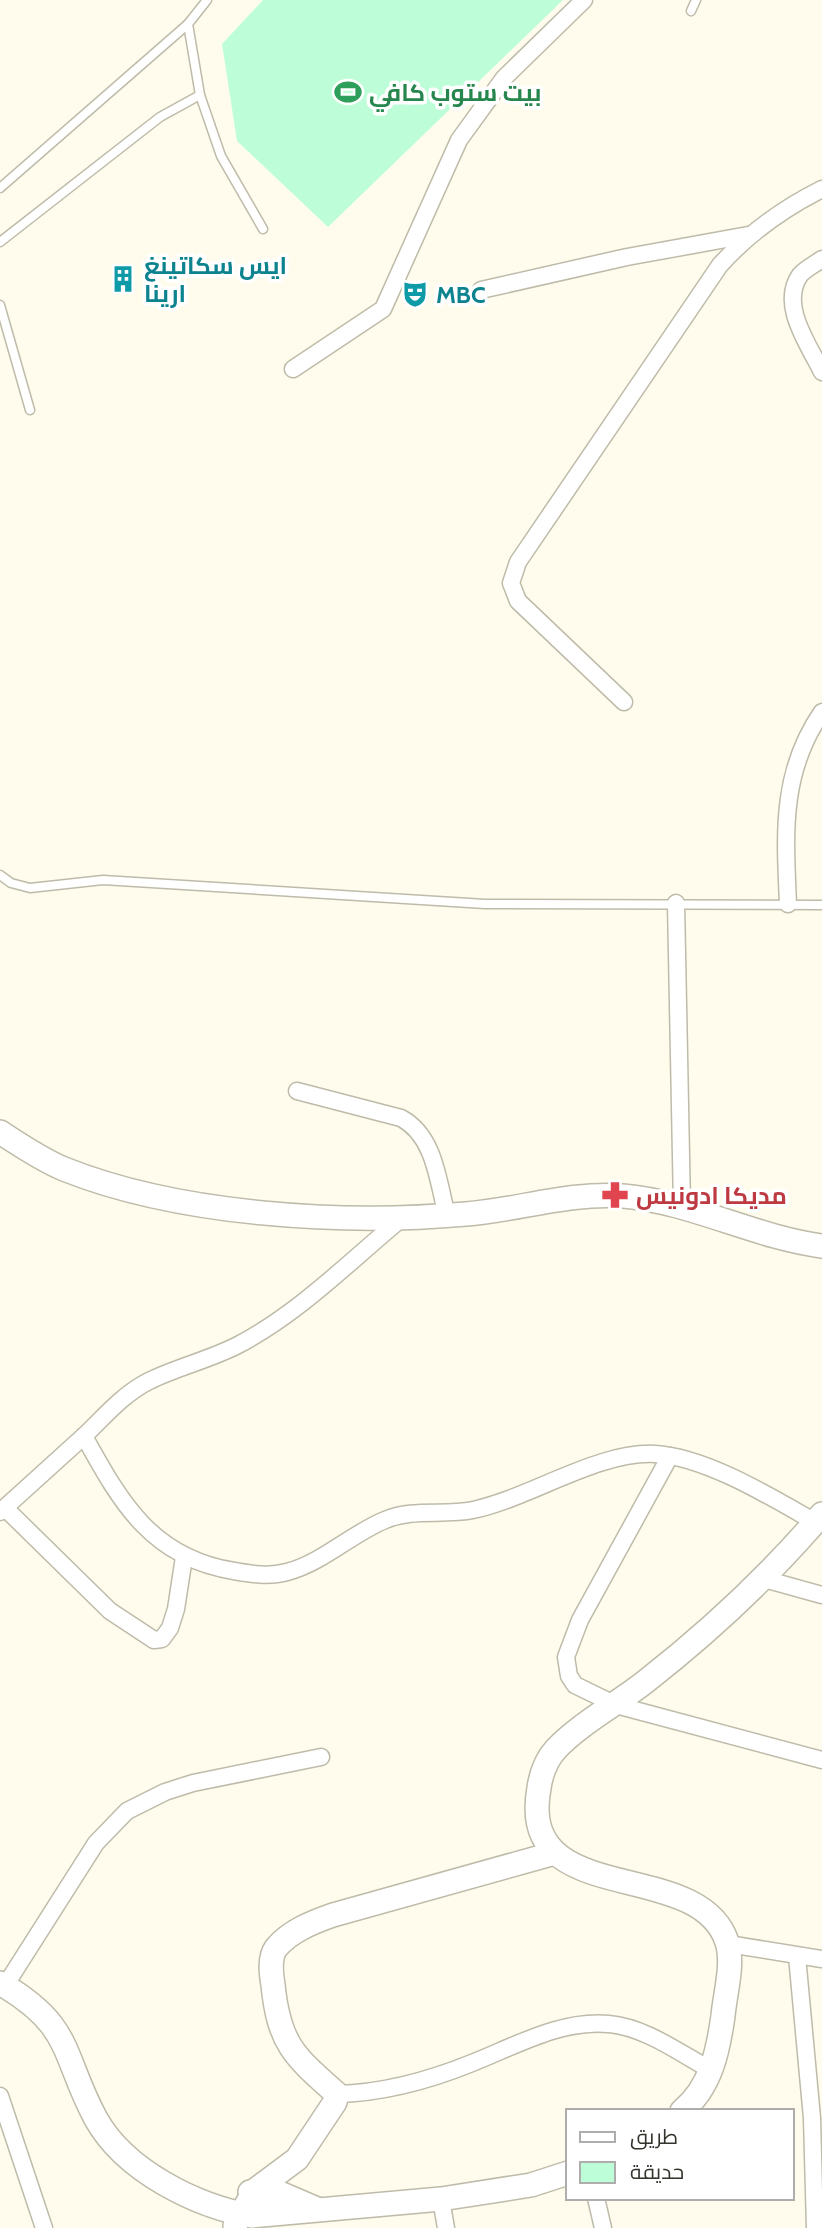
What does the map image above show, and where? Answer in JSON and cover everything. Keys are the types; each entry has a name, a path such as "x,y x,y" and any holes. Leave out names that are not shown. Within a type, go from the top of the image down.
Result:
{"main road":[{"path":"0,1132 61,1168 105,1184 163,1197 279,1213 402,1218 447,1216 600,1195 624,1196 682,1207 787,1242 822,1247"},
{"path":"684,2109 701,2091 712,2070 721,2027 730,1955 728,1944 716,1920 676,1896 581,1869 555,1853 542,1837 538,1813 539,1788 547,1763 571,1736 616,1705 764,1579 818,1518"},
{"path":"249,2221 282,2194 297,2160 333,2109 337,2094 302,2062 281,2034 272,1979 271,1960 276,1949 302,1928 332,1915 555,1853"},
{"path":"2,1985 34,2006 64,2040 96,2118 111,2140 164,2183 249,2221 317,2209 441,2199 531,2185 566,2174"},
{"path":"249,2221 254,2191 297,2160"},
{"path":"194,2197 254,2191 282,2194 317,2209"}],"street":[{"path":"293,369 383,309 459,140 505,78 584,0"},
{"path":"624,702 518,601 511,583 518,562 720,265 748,235 793,203 822,189"},
{"path":"481,290 627,257 748,235"},
{"path":"822,259 800,275 792,294 795,317 822,372"},
{"path":"788,904 787,809 792,774 808,732 822,712"},
{"path":"676,903 682,1207"},
{"path":"297,1091 401,1118 414,1125 428,1147 447,1216"},
{"path":"184,1557 170,1629 165,1637 156,1640 110,1611 3,1510 131,1392 238,1345 274,1323 309,1298 402,1218"},
{"path":"84,1436 114,1491 133,1515 168,1549 222,1569 250,1574 287,1572 400,1515 473,1510 632,1456 670,1456 818,1518"},
{"path":"670,1456 580,1620 566,1657 569,1676 575,1685 616,1705 822,1760"},
{"path":"764,1579 822,1595"},
{"path":"2,1985 96,1843 127,1811 165,1792 193,1783 321,1757"},
{"path":"728,1944 822,1959"},
{"path":"797,1955 810,2094 815,2228"},
{"path":"337,2094 368,2092 414,2081 468,2065 555,2031 594,2024 625,2027 712,2070"},
{"path":"0,2096 44,2228"},
{"path":"441,2199 446,2228"},
{"path":"596,2200 603,2228"}],"lane":[{"path":"0,188 188,24 207,0"},
{"path":"691,11 696,0"},
{"path":"188,24 200,95 221,156 263,229"},
{"path":"0,242 160,117 200,95"},
{"path":"0,304 30,410"},
{"path":"0,874 11,883 30,888 103,880 485,904 822,905"}],"green space":[{"name":"بيت ستوب كافي","path":"263,0 563,0 328,227 237,141 222,44"}],"place":[{"name":"بيت ستوب كافي","path":"348,92"},
{"name":"ايس سكاتينغ ارينا","path":"123,279"},
{"name":"MBC","path":"415,294"},
{"name":"مديكا ادونيس","path":"615,1195"}]}
